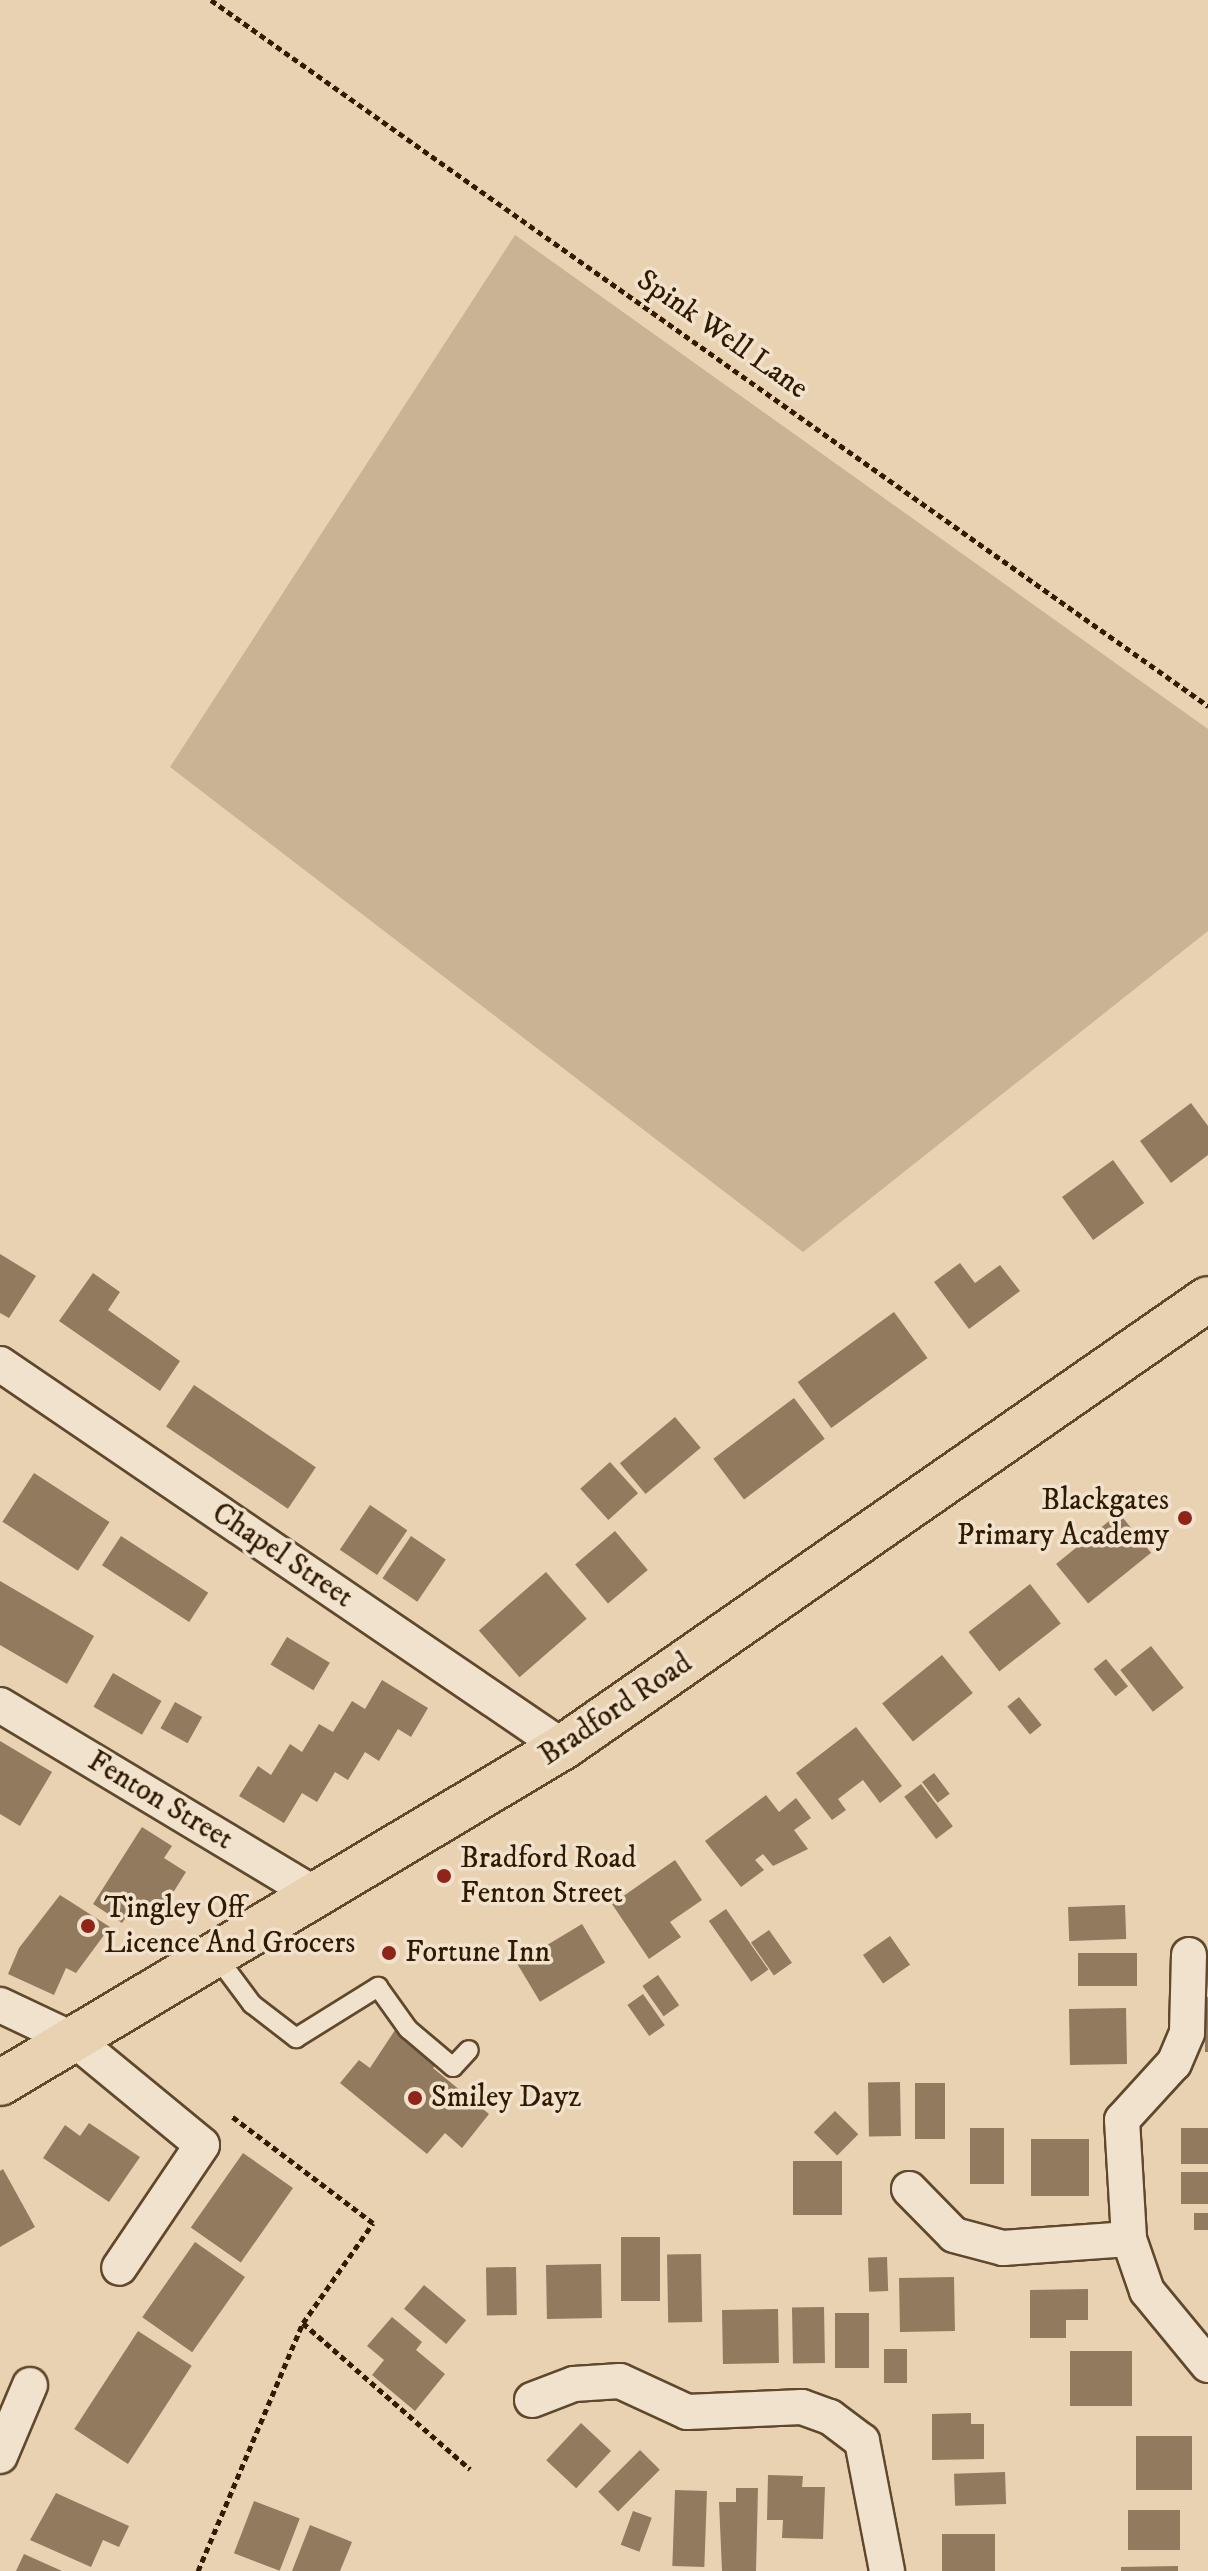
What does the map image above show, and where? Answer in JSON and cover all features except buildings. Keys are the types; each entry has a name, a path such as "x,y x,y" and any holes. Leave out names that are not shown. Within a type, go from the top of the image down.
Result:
{"main road":[{"name":"Bradford Road","path":"0,2083 320,1897 563,1747 952,1483 1208,1299"}],"street":[{"name":"Chapel Street","path":"0,1364 563,1747"},
{"name":"Fenton Street","path":"0,1705 320,1897"},
{"path":"1195,1945 1187,2033 1174,2063 1122,2120 1129,2239 1147,2291 1208,2365"},
{"path":"0,2005 76,2041 202,2145 119,2268"},
{"path":"909,2189 954,2235 1003,2248 1129,2239"},
{"path":"532,2400 574,2384 620,2381 687,2412 802,2407 830,2417 862,2441 887,2571"},
{"path":"0,2456 30,2385"}],"lane":[{"path":"217,1957 252,2004 296,2038 378,1987 408,2029 453,2067 469,2050"}],"path":[{"name":"Spink Well Lane","path":"211,0 1208,706"},
{"path":"198,2571 303,2323 373,2223 217,2105"},
{"path":"303,2323 470,2469"}],"shaded area":[{"path":"515,235 1208,729 1208,931 803,1252 170,767"}],"place":[{"name":"Blackgates Primary Academy","path":"1185,1518"},
{"name":"Bradford Road Fenton Street","path":"444,1876"},
{"name":"Tingley Off Licence And Grocers","path":"88,1926"},
{"name":"Fortune Inn","path":"389,1953"},
{"name":"Smiley Dayz","path":"415,2098"}]}
